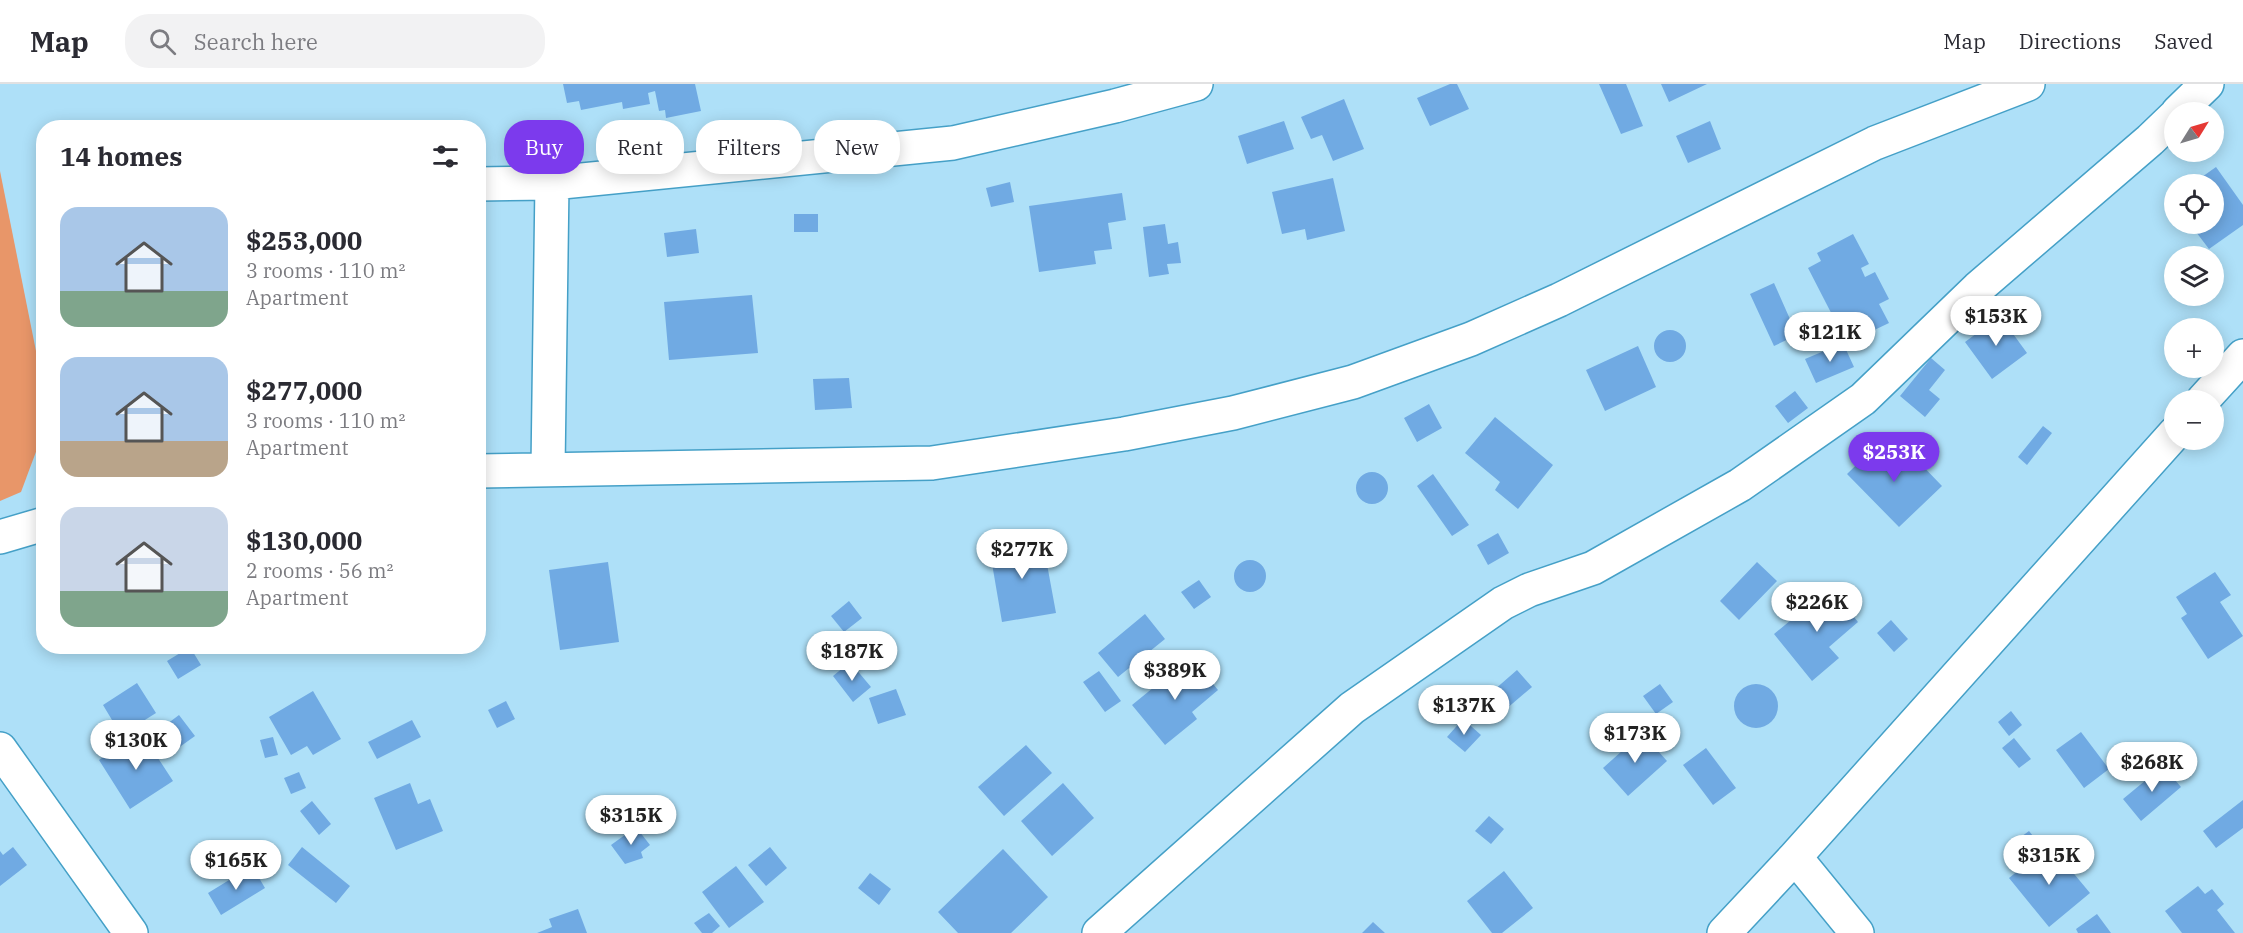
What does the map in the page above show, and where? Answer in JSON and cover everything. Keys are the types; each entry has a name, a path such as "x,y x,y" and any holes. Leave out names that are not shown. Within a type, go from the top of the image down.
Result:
{"street":[{"path":"486,184 552,183 953,143 1115,106 1196,84"},
{"path":"486,471 932,463 1124,434 1233,413 1353,382 1471,339 1569,295 1875,143 2028,84"},
{"path":"2188,102 2207,84"},
{"path":"1099,933 1352,708 1503,603 1529,590 1593,568 1740,484 1863,399 1978,288 2164,127"},
{"path":"548,468 552,183"},
{"path":"2212,390 2243,356"},
{"path":"1724,933 1795,857 2164,444"},
{"path":"0,537 36,526"},
{"path":"0,749 131,933"},
{"path":"1795,857 1857,933"}],"shaded area":[{"path":"0,171 36,351 36,452 21,492 0,501"}],"building":[{"path":"563,84 695,84 701,111 666,118 665,110 659,111 655,91 648,93 650,104 623,109 622,102 581,110 579,101 567,103"},
{"path":"1450,84 1457,84 1469,109 1430,126 1417,98"},
{"path":"1599,84 1626,84 1643,126 1621,134"},
{"path":"1661,84 1707,84 1669,102"},
{"path":"1344,99 1364,149 1333,161 1322,135 1311,139 1301,117"},
{"path":"1284,121 1294,149 1247,164 1238,136"},
{"path":"1710,121 1721,149 1688,163 1676,136"},
{"path":"2216,167 2221,174 2206,174"},
{"path":"1333,178 1345,231 1307,240 1305,229 1282,234 1272,192"},
{"path":"2224,178 2243,205 2243,225 2213,246 2207,246 2198,234 2224,234"},
{"path":"1010,182 1014,202 991,207 986,188"},
{"path":"1122,193 1126,220 1108,223 1112,249 1094,251 1096,264 1039,272 1029,206"},
{"path":"794,214 818,214 818,232 794,232"},
{"path":"1165,224 1168,244 1178,242 1181,263 1167,264 1169,274 1149,277 1143,227"},
{"path":"696,229 699,253 667,257 664,233"},
{"path":"1853,234 1869,264 1861,268 1865,277 1875,272 1889,299 1879,304 1889,323 1866,334 1862,327 1843,336 1808,268 1821,261 1817,253"},
{"path":"1774,283 1797,335 1774,346 1750,294"},
{"path":"752,295 758,353 669,360 664,302"},
{"path":"2000,316 2027,353 1992,379 1965,342"},
{"path":"1670,330 1682,334 1686,346 1682,358 1670,362 1658,358 1654,346 1658,334"},
{"path":"1843,343 1854,367 1816,383 1805,359"},
{"path":"1638,346 1656,387 1605,411 1586,370"},
{"path":"1931,358 1945,370 1929,390 1940,399 1925,417 1900,396"},
{"path":"849,378 852,408 815,410 813,379"},
{"path":"1795,391 1808,408 1788,423 1775,406"},
{"path":"1429,404 1442,428 1417,442 1404,418"},
{"path":"1495,417 1553,465 1518,509 1495,490 1500,482 1465,453"},
{"path":"2043,426 2052,433 2027,465 2018,457"},
{"path":"1881,441 1905,466 1914,457 1942,486 1899,527 1847,474"},
{"path":"1372,472 1384,476 1388,488 1384,500 1372,504 1360,500 1356,488 1360,476"},
{"path":"1433,474 1469,525 1452,536 1417,486"},
{"path":"1498,533 1509,553 1488,565 1477,545"},
{"path":"1042,537 1056,613 1002,622 989,546"},
{"path":"1250,560 1261,565 1266,576 1261,587 1250,592 1239,587 1234,576 1239,565"},
{"path":"608,562 619,642 560,650 549,570"},
{"path":"1757,562 1777,581 1739,620 1720,601"},
{"path":"2215,572 2231,595 2220,602 2243,636 2208,659 2181,618 2187,614 2176,597"},
{"path":"1199,580 1211,597 1194,609 1181,592"},
{"path":"1830,588 1858,622 1829,647 1839,658 1812,681 1774,634"},
{"path":"849,601 862,618 844,632 831,616"},
{"path":"1145,614 1165,639 1118,677 1098,653"},
{"path":"1891,620 1908,639 1894,652 1877,633"},
{"path":"178,654 194,654 201,665 178,679 167,661"},
{"path":"1191,657 1218,690 1192,712 1197,719 1165,745 1132,705"},
{"path":"850,662 871,687 853,702 833,676"},
{"path":"1517,670 1532,687 1492,721 1478,704"},
{"path":"1099,671 1121,701 1105,712 1083,682"},
{"path":"137,683 156,713 121,735 103,705"},
{"path":"1660,684 1673,702 1656,714 1643,696"},
{"path":"1756,684 1772,690 1778,706 1772,722 1756,728 1740,722 1734,706 1740,690"},
{"path":"896,689 906,715 878,724 869,698"},
{"path":"313,691 341,739 313,755 307,746 291,755 269,717"},
{"path":"506,701 515,719 497,728 488,710"},
{"path":"2011,711 2022,725 2009,736 1998,722"},
{"path":"179,715 195,736 174,751 159,730"},
{"path":"1463,719 1481,735 1465,752 1447,737"},
{"path":"412,720 421,737 377,759 368,742"},
{"path":"141,732 173,781 130,809 99,760"},
{"path":"2081,732 2109,769 2084,788 2056,750"},
{"path":"1642,733 1667,761 1628,796 1603,768"},
{"path":"273,737 278,755 265,758 260,740"},
{"path":"2014,738 2031,759 2019,768 2002,748"},
{"path":"1026,745 1052,773 1004,816 978,787"},
{"path":"1706,748 1736,788 1713,805 1683,765"},
{"path":"2163,766 2181,787 2141,821 2123,799"},
{"path":"299,772 306,788 291,794 284,778"},
{"path":"410,783 418,804 430,799 443,831 396,850 374,798"},
{"path":"1063,783 1094,818 1052,856 1021,821"},
{"path":"2243,800 2243,828 2216,848 2203,831"},
{"path":"312,801 331,824 319,835 300,811"},
{"path":"1489,816 1504,829 1491,844 1475,831"},
{"path":"636,827 650,845 641,852 643,858 625,864 611,845"},
{"path":"2029,831 2040,845 2024,856 2014,842"},
{"path":"2050,845 2090,893 2049,927 2009,878"},
{"path":"13,847 27,865 0,886 0,851 3,855"},
{"path":"302,847 350,886 336,903 288,865"},
{"path":"770,847 787,868 766,886 748,865"},
{"path":"1003,849 1048,897 1011,933 958,933 938,912"},
{"path":"252,866 265,888 221,915 208,893"},
{"path":"736,866 764,902 729,928 702,892"},
{"path":"1504,871 1533,908 1502,933 1492,933 1467,901"},
{"path":"870,873 891,889 879,905 858,888"},
{"path":"2198,886 2205,894 2212,889 2224,904 2217,910 2235,933 2182,933 2165,911"},
{"path":"578,909 587,933 537,933 552,927 549,919"},
{"path":"709,913 720,926 712,933 702,933 694,923"},
{"path":"2097,914 2111,933 2078,933 2076,929"},
{"path":"1373,922 1385,933 1362,933"}]}
